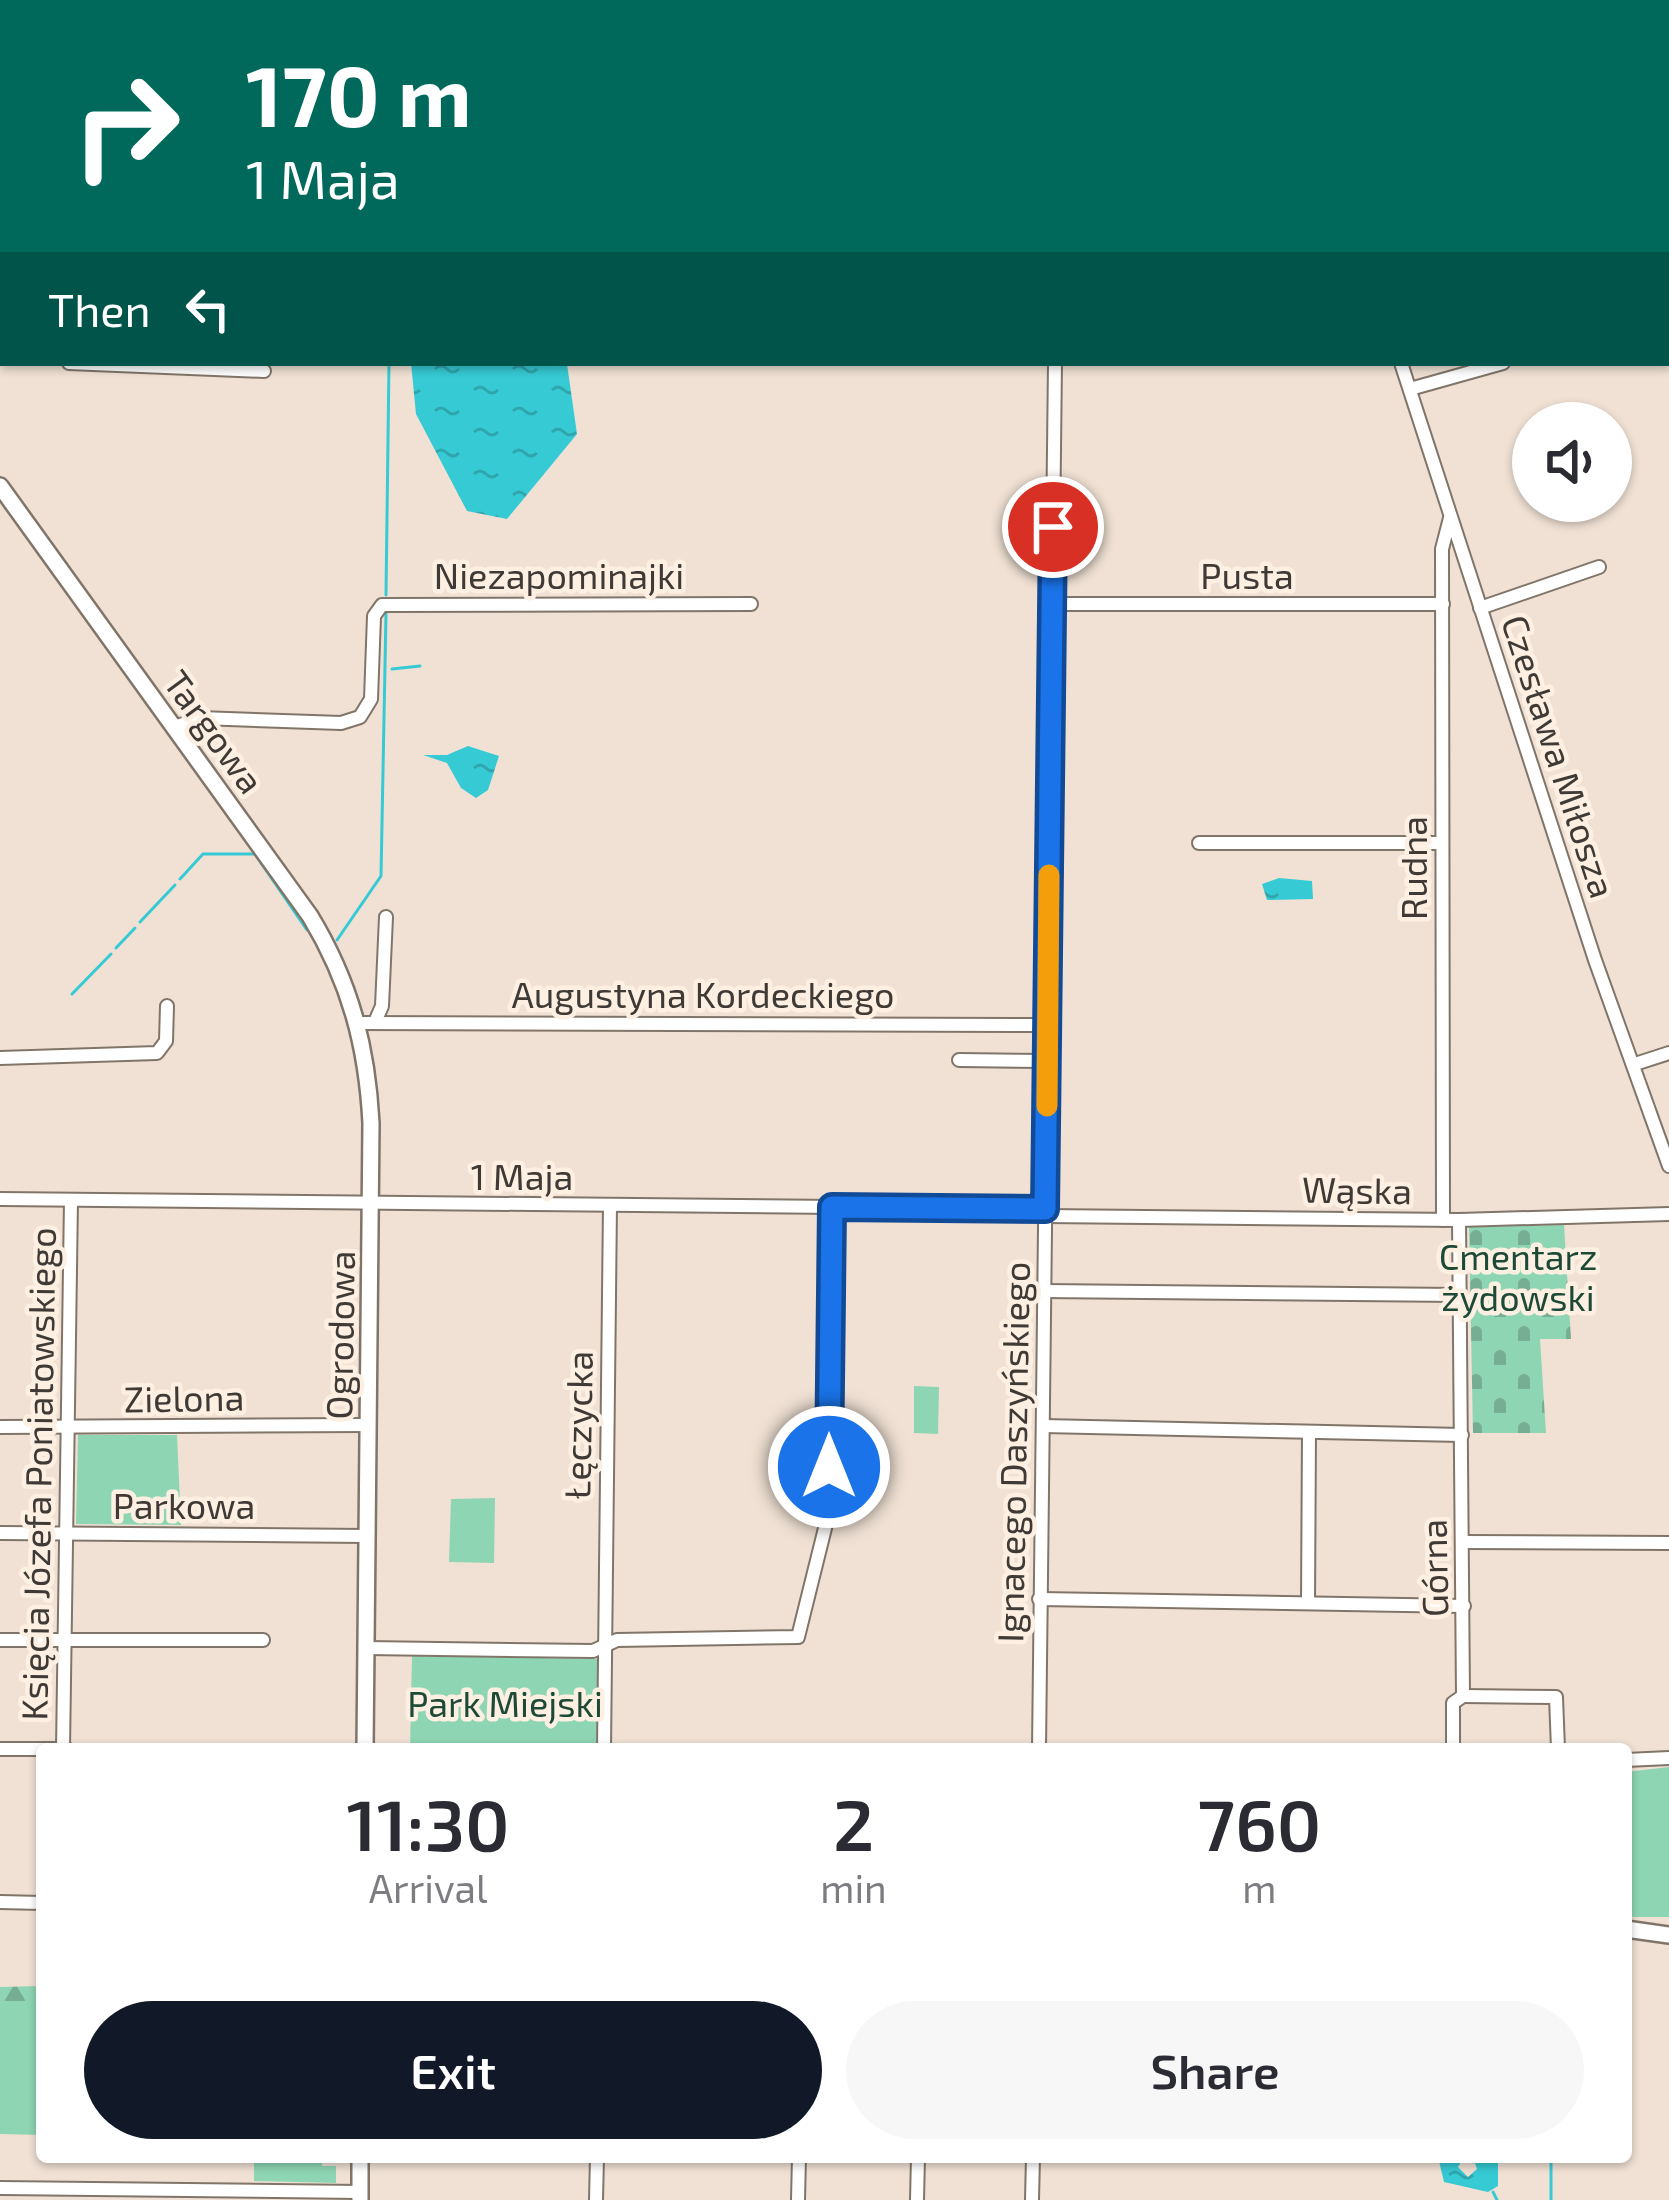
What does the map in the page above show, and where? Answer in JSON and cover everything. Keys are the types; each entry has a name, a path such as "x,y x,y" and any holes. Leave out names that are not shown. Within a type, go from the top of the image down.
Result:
{"main road":[{"name":"Targowa","path":"0,486 310,916 367,1023"},
{"name":"Ogrodowa","path":"365,1743 367,1023"},
{"path":"1632,1930 1669,1935"},
{"path":"360,2163 360,2196"}],"street":[{"path":"142,366 264,371"},
{"name":"Ignacego Daszyńskiego","path":"1039,1743 1055,366"},
{"name":"Czesława Miłosza","path":"1402,366 1595,960 1669,1166"},
{"path":"1410,389 1492,366"},
{"name":"Rudna","path":"1443,1220 1442,549 1450,517"},
{"path":"1480,608 1599,567"},
{"name":"Niezapominajki","path":"175,727 200,718 341,723 360,717 370,699 374,616 379,607 751,604"},
{"name":"Pusta","path":"1052,604 1442,604"},
{"path":"1198,843 1442,843"},
{"name":"Ogrodowa","path":"367,1023 382,1006 386,917"},
{"path":"0,1058 157,1052 166,1041 167,1006"},
{"name":"Augustyna Kordeckiego","path":"367,1023 1048,1025"},
{"path":"1635,1064 1669,1053"},
{"path":"959,1060 1048,1060"},
{"name":"1 Maja","path":"0,1199 1045,1212"},
{"name":"Księcia Józefa Poniatowskiego","path":"65,1743 71,1200"},
{"name":"Łęczycka","path":"604,1743 610,1205"},
{"path":"366,1648 570,1652 616,1640 798,1637 829,1512 832,1207"},
{"name":"Wąska","path":"1045,1212 1443,1220 1669,1214"},
{"path":"1043,1291 1460,1295 1459,1220"},
{"name":"Górna","path":"1453,1743 1453,1703 1463,1696 1460,1295"},
{"name":"Zielona","path":"0,1427 368,1425"},
{"path":"1042,1426 1462,1436"},
{"path":"1307,1603 1309,1432"},
{"name":"Parkowa","path":"0,1533 368,1536"},
{"path":"1463,1542 1669,1543"},
{"path":"1039,1599 1464,1606"},
{"path":"0,1640 263,1640"},
{"path":"1463,1696 1556,1697 1558,1743"},
{"path":"0,1749 36,1749"},
{"path":"1632,1760 1669,1758"},
{"path":"0,1902 36,1903"},
{"path":"596,2200 597,2163"},
{"path":"798,2200 799,2163"},
{"path":"917,2163 917,2200"},
{"path":"1032,2200 1033,2163"},
{"path":"0,2188 70,2194 360,2196"}],"green space":[{"name":"Cmentarz żydowski","path":"1564,1225 1571,1339 1540,1339 1546,1433 1473,1433 1469,1227"},
{"path":"914,1386 939,1387 938,1434 914,1433"},
{"path":"78,1435 177,1435 181,1525 76,1524"},
{"path":"495,1498 494,1563 449,1562 451,1499"},
{"name":"Park Miejski","path":"412,1656 600,1659 598,1743 410,1743"},
{"path":"1669,1767 1669,1917 1632,1917 1632,1771"},
{"path":"36,1986 36,2018 0,2018 0,1987"},
{"path":"0,2018 36,2018 36,2135 0,2134"},
{"path":"254,2163 336,2166 336,2183 254,2181"}],"water":[{"path":"411,366 567,366 577,434 507,519 467,511 416,414"},
{"path":"468,746 499,756 488,790 476,798 461,788 447,763 423,755 447,755"},
{"path":"1279,878 1312,881 1313,899 1267,900 1262,884"},
{"path":"1439,2163 1460,2163 1458,2167 1468,2177 1477,2169 1475,2163 1498,2163 1498,2186 1488,2192 1444,2182"}],"waterway":[{"path":"386,595 389,366"},
{"path":"337,940 381,876 386,613"},
{"path":"392,669 420,666"},
{"path":"180,879 203,854 255,854 307,930"},
{"path":"140,922 175,885"},
{"path":"116,948 135,928"},
{"path":"72,994 111,954"},
{"path":"1551,2163 1551,2200"},
{"path":"1493,2192 1497,2200"}],"slow traffic":[{"path":"1047,1106 1049,875"}],"route":[{"path":"829,1467 832,1207 1045,1209 1053,527"}]}
